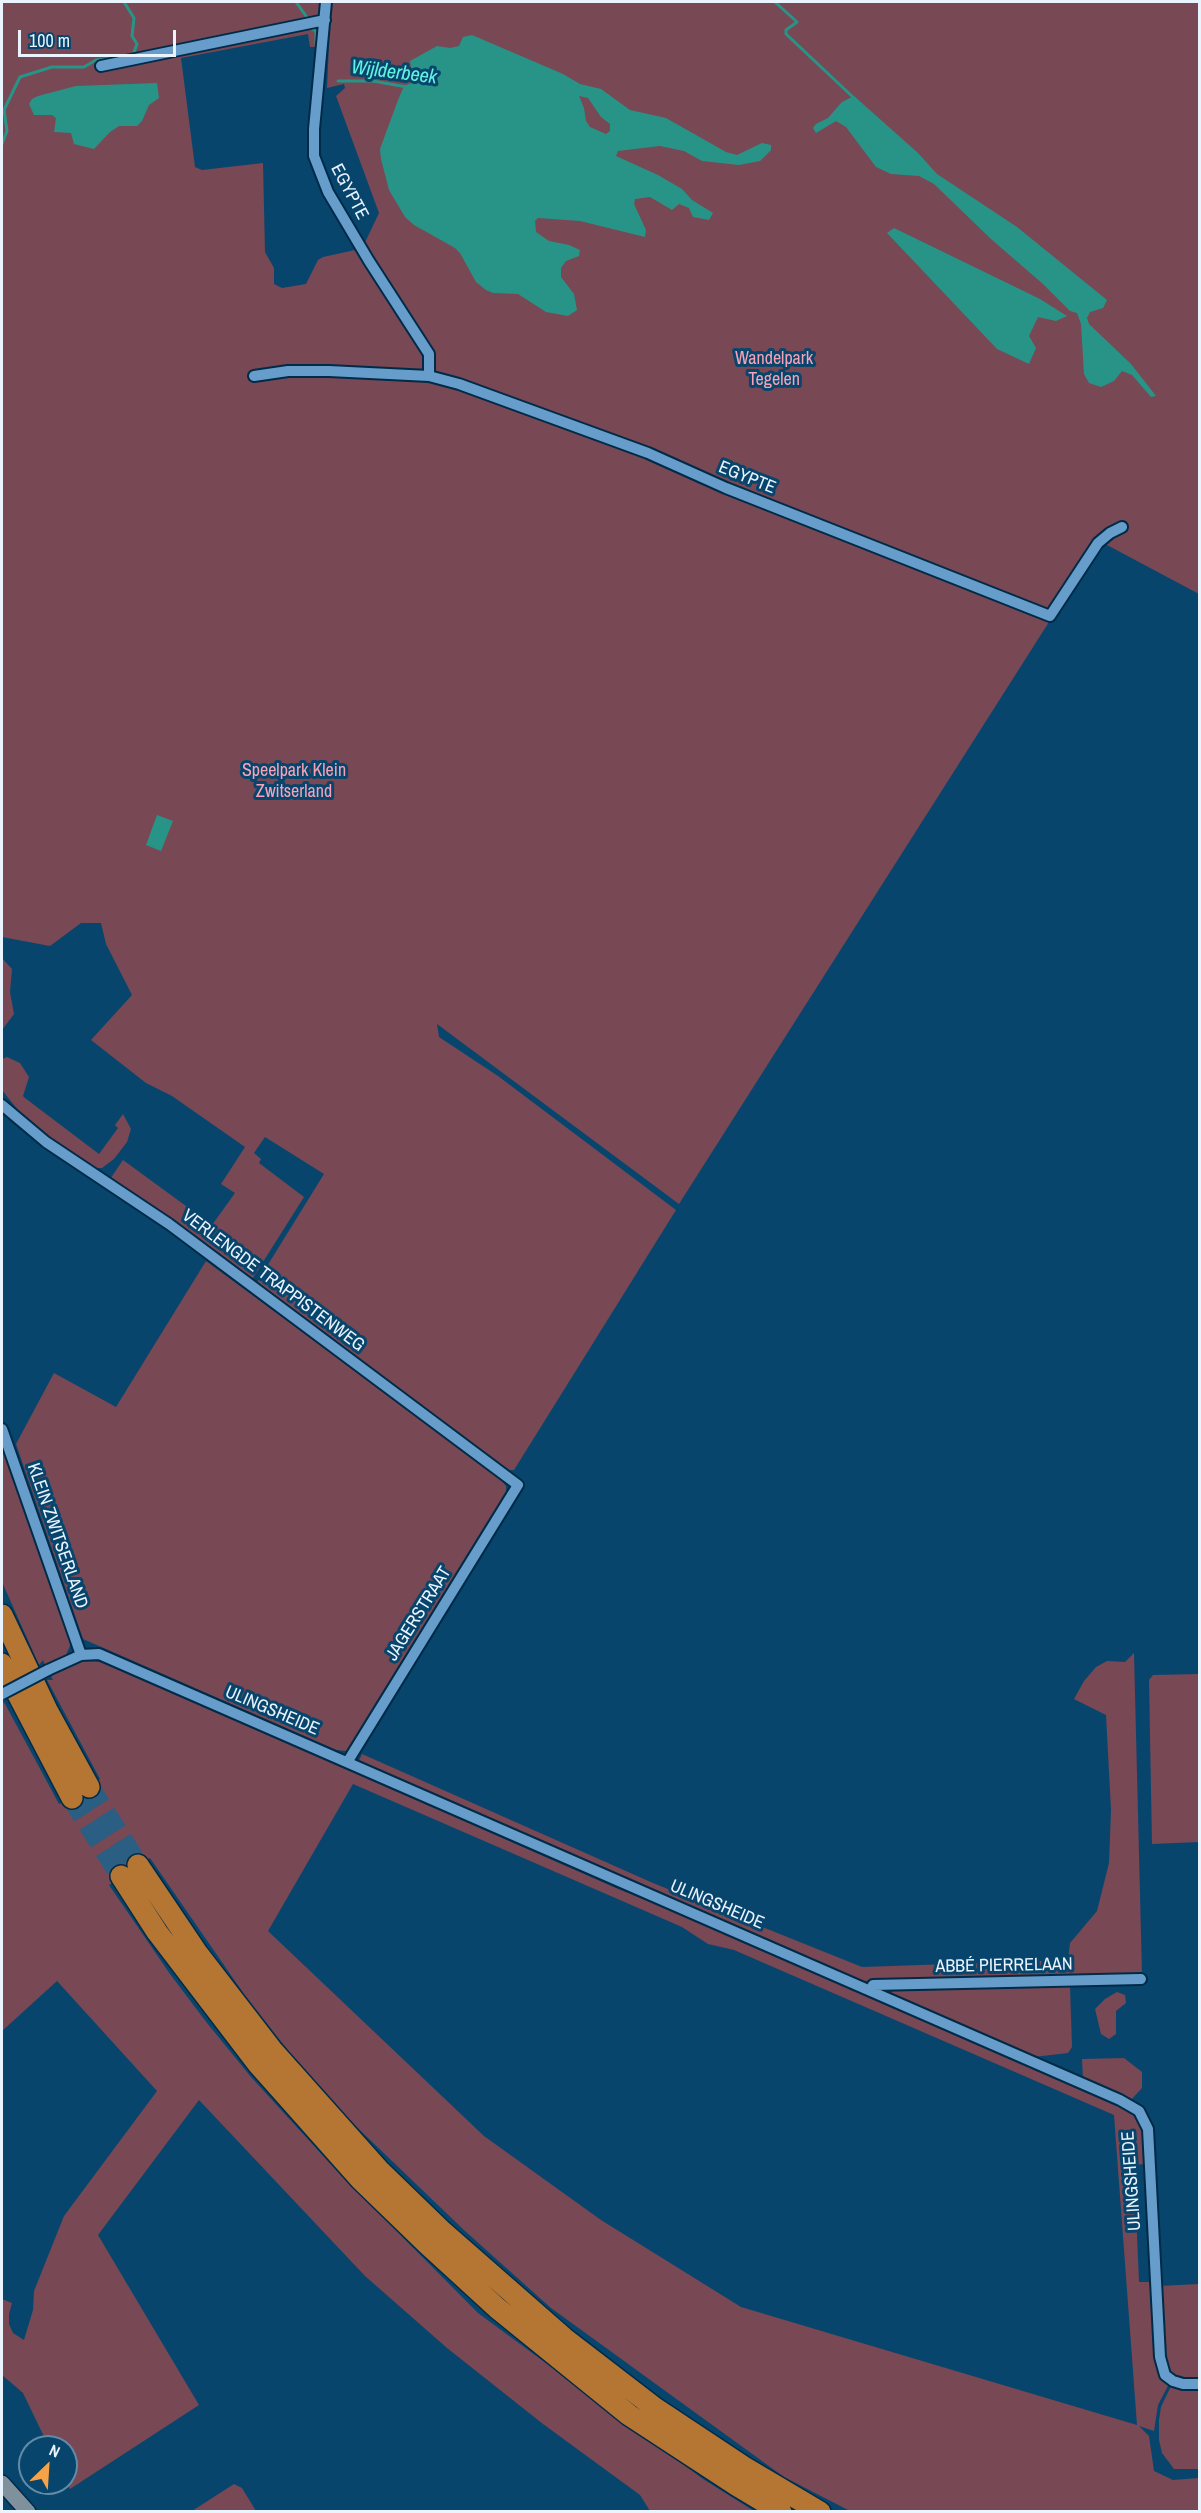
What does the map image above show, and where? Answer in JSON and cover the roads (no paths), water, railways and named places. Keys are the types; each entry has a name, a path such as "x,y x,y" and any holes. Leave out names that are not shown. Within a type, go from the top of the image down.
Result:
{"highway":[{"path":"2,1615 47,1710 80,1792 2,1664"},
{"path":"781,2511 736,2486 629,2415 497,2308 361,2180 283,2094 219,2016 157,1932 129,1870 319,2105 379,2170 443,2232 564,2338 655,2408 744,2467 820,2511"}],"main road":[{"path":"2,2482 24,2507"}],"street":[{"name":"EGYPTE","path":"326,2 314,129 314,156 319,175 369,261 429,354 429,376"},
{"path":"101,66 324,20"},
{"name":"EGYPTE","path":"254,376 288,371 429,376 528,408 648,453 726,488 1050,616 1098,543 1110,532 1122,528"},
{"name":"VERLENGDE TRAPPISTENWEG","path":"2,1109 46,1142 169,1224 518,1485"},
{"name":"KLEIN ZWITSERLAND","path":"2,1429 81,1655"},
{"name":"JAGERSTRAAT","path":"348,1761 518,1485"},
{"name":"ULINGSHEIDE","path":"81,1655 99,1654 348,1761 871,1989 1120,2100 1139,2111 1148,2129 1160,2357 1165,2375 1173,2381 1183,2384 1200,2384"},
{"path":"2,1694 81,1655"},
{"name":"ABBÉ PIERRELAAN","path":"871,1989 873,1985 1141,1979"}],"waterway":[{"path":"124,2 134,18 132,36 137,44 133,55 129,56"},
{"name":"Wijlderbeek","path":"296,2 306,16"},
{"path":"775,2 797,22 786,30 786,34 855,99"},
{"name":"Wijlderbeek","path":"308,27 316,31 316,45"},
{"path":"2,144 7,131 4,110 20,77 52,67 84,67 96,60 117,58"},
{"name":"Wijlderbeek","path":"338,81 373,81 407,87"}],"tunnel":[{"path":"89,1787 138,1865"},
{"path":"72,1798 121,1876"}],"park label":[{"name":"Wandelpark Tegelen","path":"774,370"},
{"name":"Speelpark Klein Zwitserland","path":"294,781"}]}
